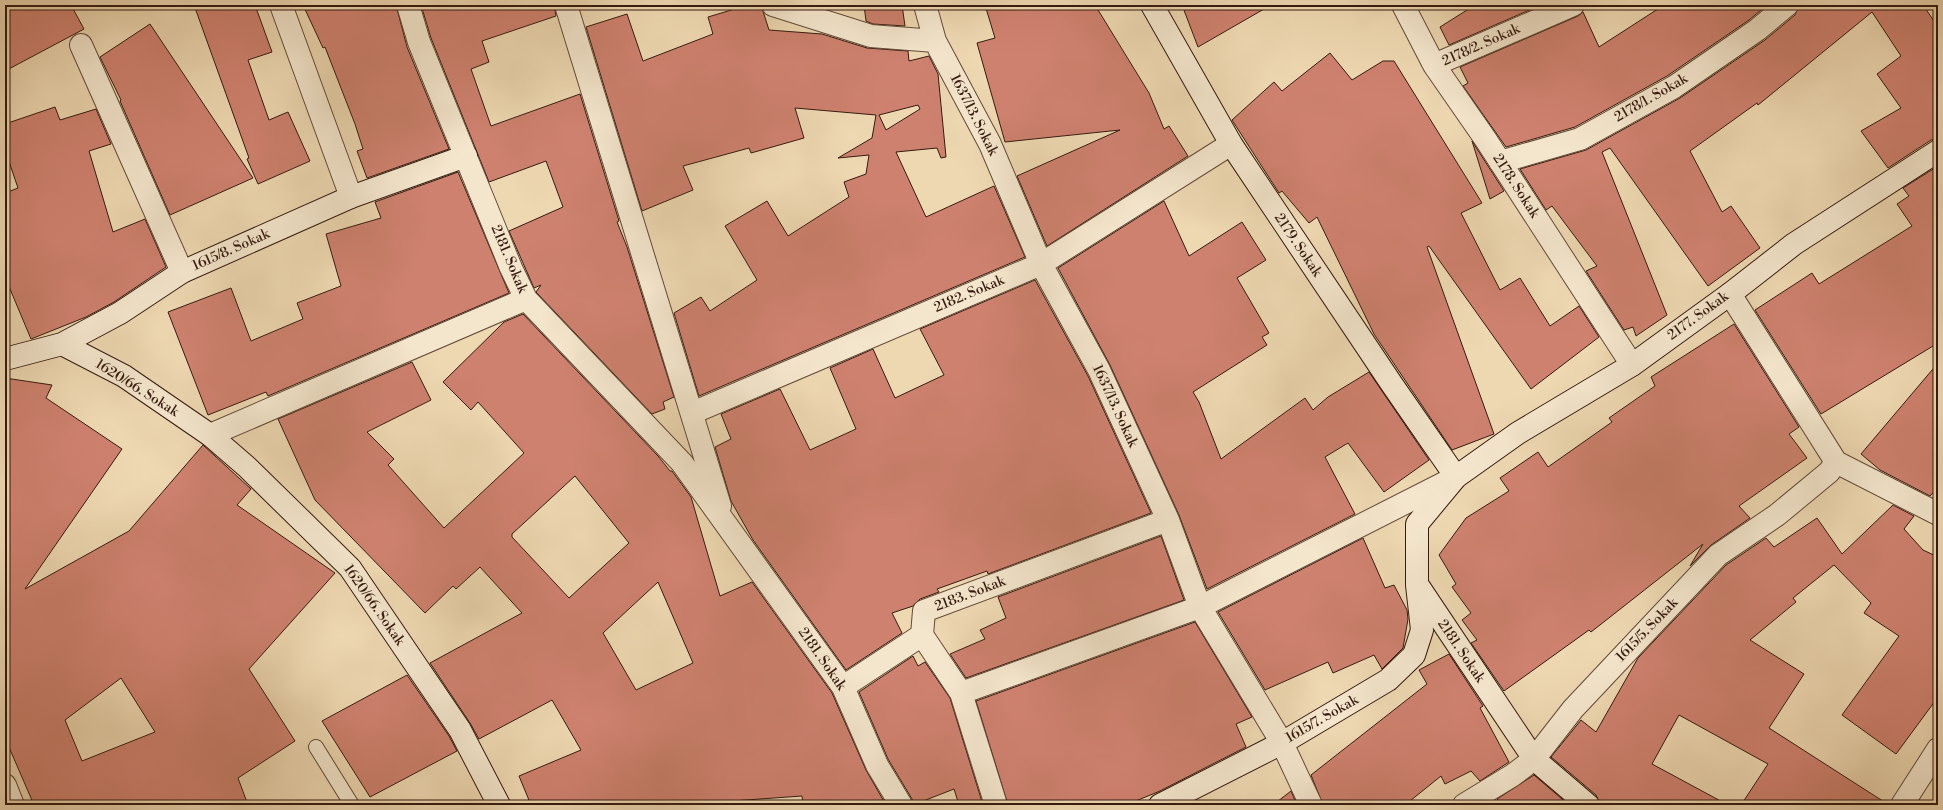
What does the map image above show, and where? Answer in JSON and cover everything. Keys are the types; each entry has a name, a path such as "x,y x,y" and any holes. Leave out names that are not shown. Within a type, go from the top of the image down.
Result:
{"street":[{"path":"281,5 351,197"},
{"name":"2181. Sokak","path":"408,5 419,42 511,268 526,300 682,463 843,687 876,765 900,805"},
{"name":"2181. Sokak","path":"566,5 725,524"},
{"path":"773,5 871,36 935,42"},
{"name":"1637/13. Sokak","path":"925,5 935,42 990,144 1041,264 1099,370 1168,520 1200,607 1282,742 1311,805"},
{"name":"2179. Sokak","path":"1152,5 1231,144 1393,386 1456,477"},
{"name":"2178. Sokak","path":"1403,5 1434,65 1500,162 1632,365"},
{"name":"2178/2. Sokak","path":"1434,65 1573,5"},
{"name":"2178/1. Sokak","path":"1500,162 1580,139 1674,87 1757,30 1787,5"},
{"path":"81,45 182,272"},
{"name":"2182. Sokak","path":"692,414 1041,264 1231,144"},
{"name":"2177. Sokak","path":"1456,477 1518,433 1632,365 1730,294 1794,244 1938,151"},
{"name":"1615/8. Sokak","path":"5,359 62,344 120,313 182,272 351,197 466,156"},
{"path":"1730,294 1836,462 1938,514"},
{"path":"210,435 526,300"},
{"name":"1620/66. Sokak","path":"62,344 124,376 210,435 247,467 350,568 460,730 499,805"},
{"name":"1615/5. Sokak","path":"1464,805 1513,775 1534,759 1573,709 1718,555 1777,515 1829,472 1836,462"},
{"path":"1417,585 1417,524 1456,477"},
{"path":"961,693 1200,607 1456,477"},
{"name":"2183. Sokak","path":"922,635 924,611 1168,520"},
{"name":"2181. Sokak","path":"1417,585 1534,759 1588,805"},
{"name":"1615/7. Sokak","path":"1160,805 1282,742 1388,680 1414,655 1422,630 1417,585"},
{"path":"843,687 922,635 961,693 996,805"},
{"path":"1902,805 1938,749"},
{"path":"5,785 13,805"}],"lane":[{"path":"316,747 352,805"}],"building":[{"path":"5,5 71,5 84,29 5,71"},
{"path":"194,5 255,5 272,52 248,60 269,120 288,112 310,161 258,184 247,159 249,158"},
{"path":"303,5 396,5 407,47 449,149 367,178 357,151 363,149 355,124 325,47 323,48"},
{"path":"421,5 554,5 556,16 482,41 489,62 471,69 491,126 580,94 619,221 617,222 627,247 674,397 663,402 665,409 652,414 536,292 541,285 534,288 509,231 563,207 546,161 489,182 431,38"},
{"path":"748,5 761,5 769,30 822,34 867,48 908,51 909,61 929,56 938,74 946,157 941,158 937,148 896,152 926,217 994,186 1025,257 699,396 674,313 701,297 710,311 757,280 725,226 767,201 788,236 849,197 844,182 866,174 869,155 838,158 872,138 876,115 795,108 804,138 751,153 749,148 683,166 693,190 642,211 586,27 627,14 643,61 713,34 708,17","holes":["918,105 920,109 886,130 879,115"]},
{"path":"864,5 902,5 905,26 873,24 866,21"},
{"path":"985,5 1095,5 1149,93 1164,129 1169,126 1188,156 1047,246 1017,176 1120,130 1005,142 977,43 995,38"},
{"path":"1182,5 1271,5 1198,47"},
{"path":"1475,5 1541,5 1449,45 1440,27"},
{"path":"1664,5 1767,5 1749,20 1667,76 1575,127 1506,147 1463,86 1468,83 1460,67 1578,16 1583,12 1599,47"},
{"path":"1799,5 1923,5 1938,27 1938,139 1931,140 1888,168 1861,131 1901,108 1877,74 1901,56 1872,12 1758,105 1757,103 1690,151 1722,212 1731,206 1760,248 1708,286 1610,148 1602,152 1667,315 1636,336 1633,327 1624,330 1586,271 1597,266 1552,206 1546,210 1520,169 1586,150 1680,98 1765,40 1795,15"},
{"path":"150,24 253,178 170,215 120,101 121,100 100,57"},
{"path":"1330,53 1352,80 1383,61 1394,61 1482,203 1461,213 1500,290 1520,278 1550,326 1579,306 1599,337 1531,389 1429,246 1427,247 1494,434 1452,450 1374,334 1317,217 1309,223 1282,191 1279,193 1232,120 1274,82 1282,91"},
{"path":"55,107 60,120 96,109 111,144 89,151 113,232 145,219 166,267 114,302 86,317 31,339 5,277 5,193 18,188 5,150 5,124"},
{"path":"1472,141 1504,191 1490,199"},
{"path":"1938,166 1938,343 1821,414 1755,310 1812,273 1819,284 1912,226 1897,204 1909,196 1903,188"},
{"path":"458,172 509,293 268,396 266,392 208,415 168,312 231,288 251,341 303,319 297,303 341,286 326,234 381,218 375,202"},
{"path":"1164,201 1189,256 1242,222 1266,260 1237,278 1269,333 1262,337 1267,345 1193,392 1199,402 1221,459 1305,398 1313,410 1328,397 1369,372 1429,460 1384,492 1348,443 1325,457 1355,514 1207,589 1179,515 1110,365 1058,268"},
{"path":"1035,280 1088,376 1151,513 988,574 987,571 937,589 939,592 920,599 913,606 892,613 902,633 846,670 753,540 731,501 715,447 731,439 721,414 780,389 810,450 856,429 830,368 873,349 895,398 944,375 920,329"},
{"path":"523,314 658,456 670,471 672,471 691,497 720,596 752,582 832,693 866,770 886,805 803,805 802,796 718,802 719,805 531,805 519,776 581,750 552,700 479,739 430,663 522,613 480,567 456,589 453,586 425,613 315,500 278,419 412,362 431,400 367,432 394,459 388,465 444,528 524,453 478,402 471,410 443,382 504,322","holes":["575,476 629,543 569,598 512,537 512,534","658,582 693,663 636,690 603,633"]},
{"path":"1734,324 1799,427 1789,434 1807,458 1739,506 1750,518 1711,545 1690,566 1703,544 1591,632 1589,630 1504,691 1471,643 1477,640 1462,620 1471,613 1452,587 1456,584 1439,555 1466,518 1509,491 1500,478 1538,452 1548,467 1612,422 1609,418 1655,386 1651,377"},
{"path":"1938,363 1938,487 1930,496 1880,470 1861,454"},
{"path":"5,378 52,385 46,398 122,449 25,589 129,531 203,445 251,489 237,505 335,573 249,669 295,741 238,778 248,805 34,805 5,738","holes":["121,678 155,732 82,761 65,720"]},
{"path":"1893,505 1914,516 1904,529 1923,550 1938,557 1938,697 1896,754 1842,715 1899,636 1864,613 1871,603 1834,565 1793,598 1796,602 1750,640 1804,674 1769,728 1889,805 1741,805 1768,764 1679,715 1652,764 1728,805 1600,805 1596,795 1551,757 1581,720 1596,732 1638,658 1726,565 1766,538 1774,547 1817,518 1842,554"},
{"path":"1161,536 1184,600 966,678 950,654 985,639 980,630 1006,618 998,597"},
{"path":"1363,538 1385,588 1394,585 1407,610 1408,619 1403,648 1382,669 1374,655 1333,673 1328,662 1265,690 1218,612"},
{"path":"1195,622 1252,717 1236,724 1246,747 1160,791 1126,805 1008,805 976,701"},
{"path":"1449,654 1483,706 1480,708 1509,762 1480,781 1471,771 1445,784 1441,776 1405,805 1323,805 1311,775 1427,684 1419,670"},
{"path":"913,656 918,666 925,662 950,698 983,805 959,805 954,789 913,805 912,799 888,759 859,692"},
{"path":"407,675 449,736 457,751 370,797 322,721"},
{"path":"1534,775 1569,805 1494,805 1499,801 1497,799"},
{"path":"1291,791 1297,805 1273,805"}]}
